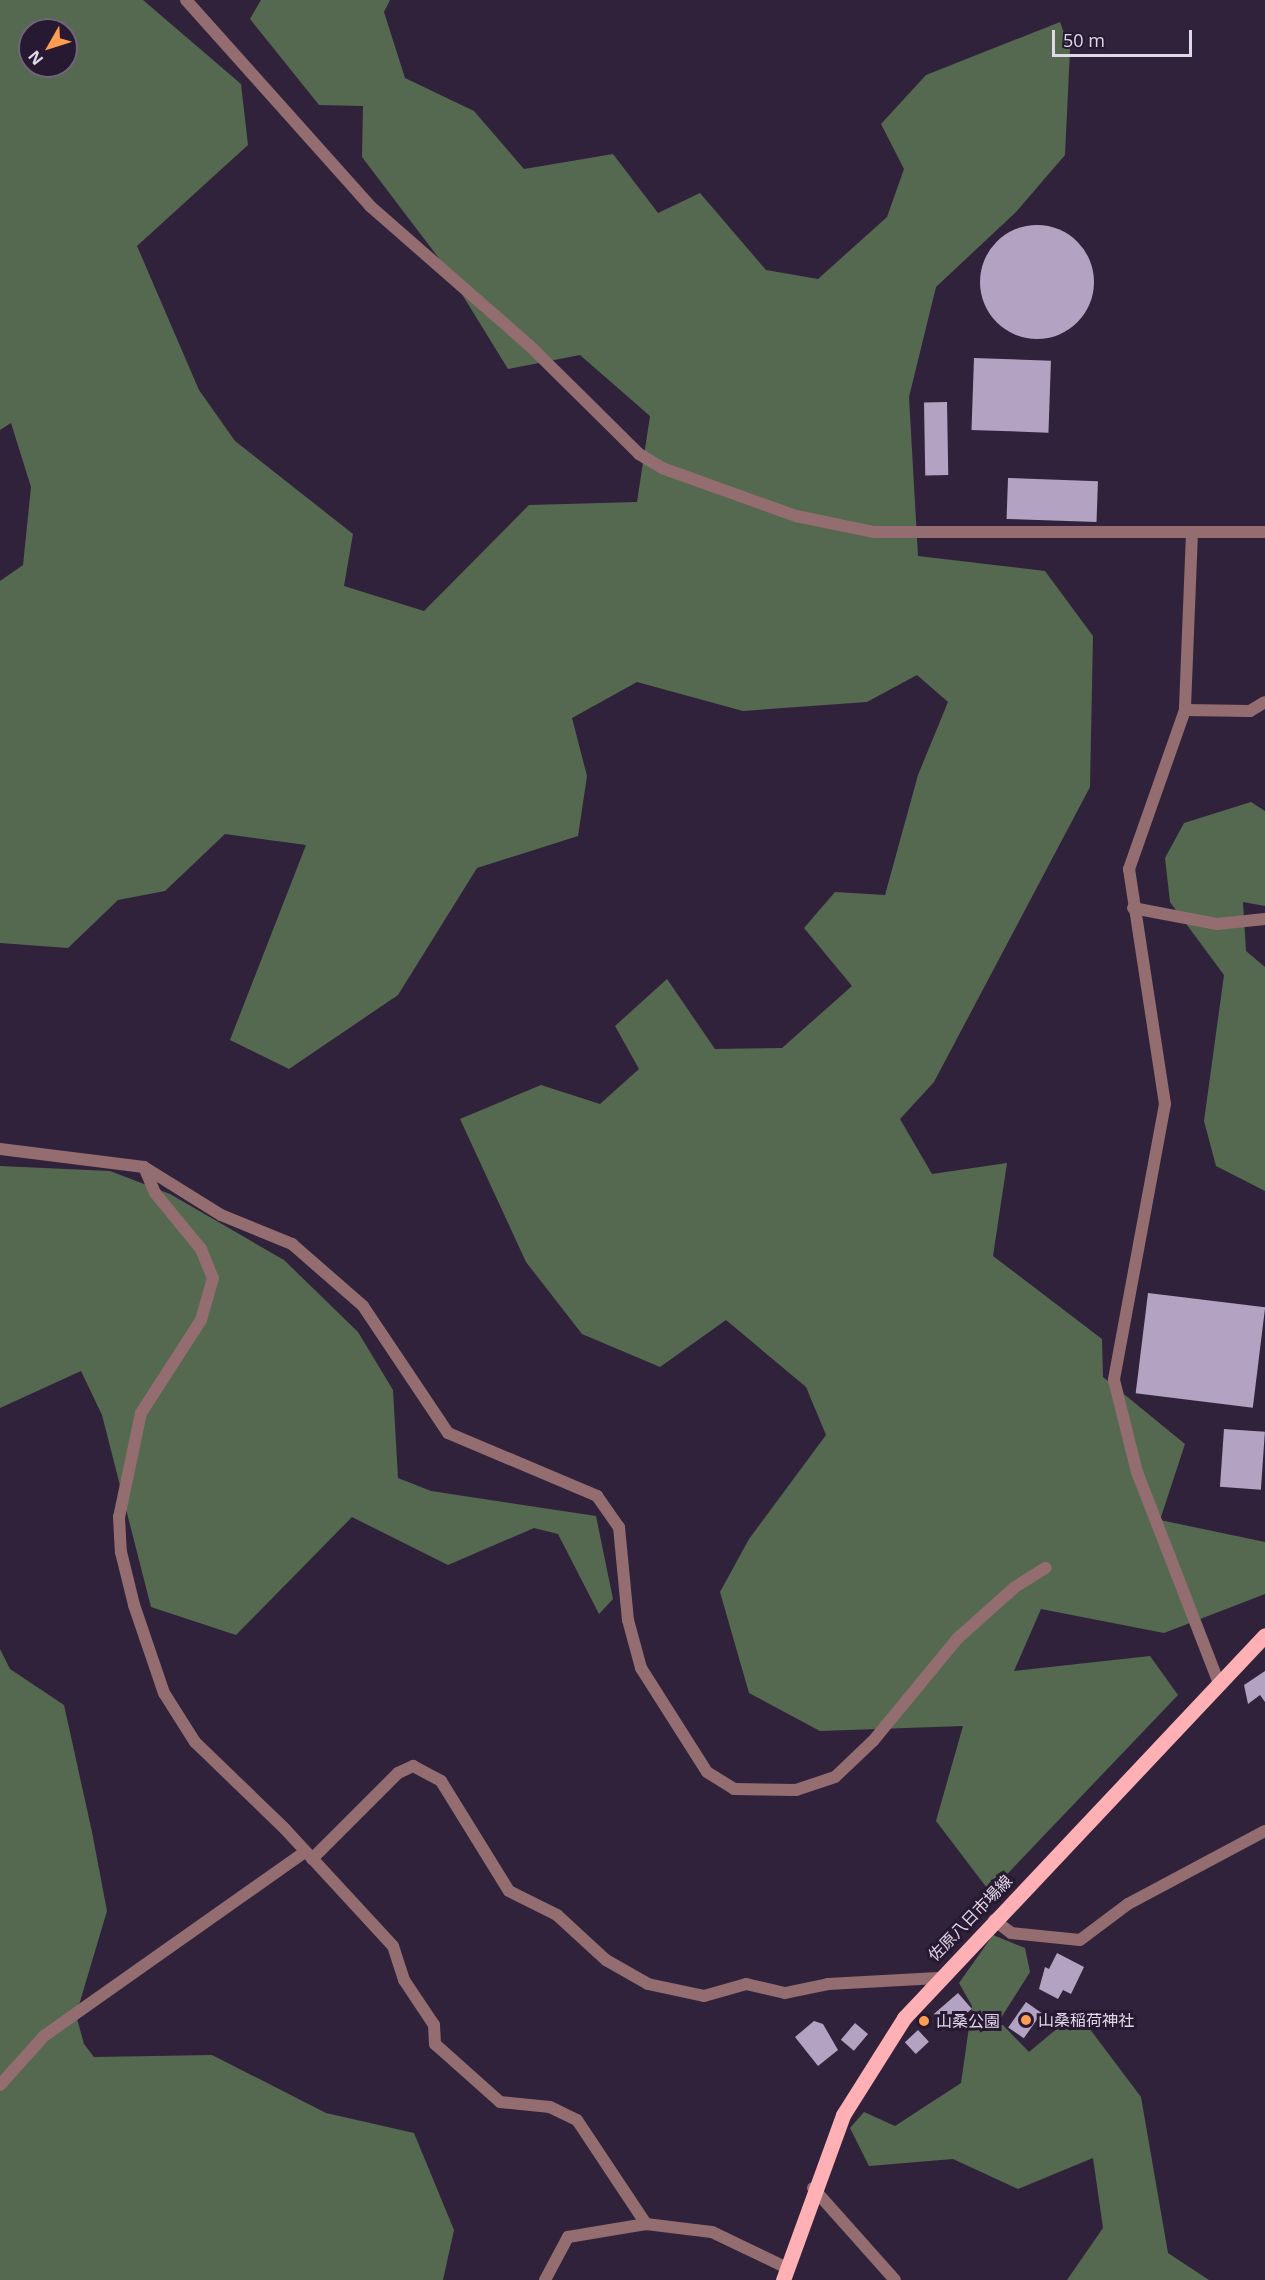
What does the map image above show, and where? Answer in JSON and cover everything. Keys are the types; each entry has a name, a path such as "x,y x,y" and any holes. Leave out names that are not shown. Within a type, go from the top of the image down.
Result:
{"main road":[{"name":"佐原八日市場線","path":"785,2274 813,2188 843,2115 873,2062 938,1978 1218,1681 1265,1635"}],"street":[{"path":"186,0 370,206 529,345 639,454 662,468 796,516 874,532 1265,532"},
{"path":"1192,533 1185,710 1130,869 1133,908 1165,1104 1114,1380 1137,1472 1218,1681"},
{"path":"1185,710 1250,711 1265,702"},
{"path":"1133,908 1217,924 1265,919"},
{"path":"0,1149 144,1167 221,1215 292,1244 348,1290 380,1327 448,1433 581,1488 609,1509 619,1527 628,1620 641,1668 707,1772 734,1789 796,1790 835,1777 873,1741 958,1638 1015,1587 1046,1568"},
{"path":"144,1167 155,1194 201,1249 213,1278 201,1320 141,1413 119,1517 120,1552 164,1693 195,1742 393,1946 404,1980 434,2025 435,2044 500,2102 550,2107 577,2120 646,2224"},
{"path":"0,2085 44,2036 308,1856 398,1773 413,1766 441,1781 509,1891 557,1915 606,1960 648,1984 704,1996 746,1984 785,1993 828,1984 938,1978"},
{"path":"994,1920 1011,1933 1080,1940 1128,1904 1265,1831"},
{"path":"813,2188 895,2280"},
{"path":"545,2280 568,2237 646,2224 712,2232 785,2274"}],"green space":[{"path":"0,0 143,0 241,84 248,145 137,246 199,390 235,441 353,534 344,586 424,611 529,505 637,502 650,416 580,355 508,369 444,265 362,157 363,106 319,105 250,19 261,0 390,0 384,12 405,78 474,111 524,169 613,154 658,213 700,193 766,270 818,279 887,217 904,169 881,124 926,75 1060,22 1070,50 1065,155 1016,212 936,287 909,397 918,556 1045,571 1093,636 1090,787 934,1082 900,1119 932,1174 1007,1163 993,1256 1102,1339 1103,1377 1185,1444 1160,1520 1265,1542 1265,1594 1164,1633 1041,1609 1014,1671 1150,1656 1178,1695 990,1892 936,1821 963,1726 820,1731 749,1693 720,1592 749,1539 826,1435 806,1387 726,1320 660,1367 582,1334 526,1262 460,1119 541,1085 600,1104 639,1069 615,1026 667,979 715,1049 782,1048 852,986 804,928 835,892 885,895 918,775 948,702 917,675 867,702 743,711 637,682 572,718 587,776 578,836 477,868 398,995 289,1069 230,1040 306,845 225,834 165,891 118,900 68,948 0,943 0,581 23,565 31,487 11,423 0,430"},
{"path":"1251,802 1265,811 1265,906 1243,902 1246,951 1265,967 1265,1191 1216,1166 1204,1121 1224,975 1170,902 1165,858 1184,823"},
{"path":"0,1166 110,1171 170,1194 284,1260 358,1332 393,1390 398,1478 431,1491 596,1516 613,1599 599,1614 558,1534 534,1528 448,1565 352,1517 236,1635 151,1607 102,1415 81,1371 0,1408"},
{"path":"0,1649 10,1669 64,1705 92,1832 107,1911 76,2015 84,2044 94,2057 212,2055 326,2113 414,2133 454,2230 443,2280 0,2280"},
{"path":"993,1935 1025,1948 1030,1972 999,2021 1029,2052 1077,2012 1141,2097 1168,2253 1209,2280 1067,2280 1103,2228 1093,2158 1018,2189 953,2159 869,2166 850,2128 864,2112 895,2126 961,2083 972,2006 959,1983"}],"building":[{"path":"1037,225 1059,229 1077,242 1090,260 1094,282 1090,304 1077,322 1059,335 1037,339 1015,335 997,322 984,304 980,282 984,260 997,242 1015,229"},
{"path":"974,358 1051,361 1048,433 971,430"},
{"path":"924,402 947,402 948,475 925,475"},
{"path":"1008,478 1098,481 1097,522 1007,519"},
{"path":"1148,1293 1265,1307 1253,1408 1136,1393"},
{"path":"1224,1429 1265,1432 1261,1490 1220,1487"},
{"path":"1265,1671 1265,1702 1260,1695 1248,1704 1244,1685"},
{"path":"1057,1953 1084,1967 1071,1994 1063,1990 1058,1999 1039,1989 1045,1967 1049,1969"},
{"path":"958,1993 972,2009 948,2030 934,2014"},
{"name":"山桑稲荷神社","path":"1026,2002 1042,2013 1024,2038 1008,2027"},
{"path":"814,2021 823,2024 838,2050 818,2066 795,2037"},
{"path":"855,2023 868,2034 854,2051 841,2040"},
{"path":"918,2030 929,2042 916,2054 905,2042"}],"place":[{"name":"山桑稲荷神社","path":"1026,2020"},
{"name":"山桑公園","path":"924,2021"}]}
